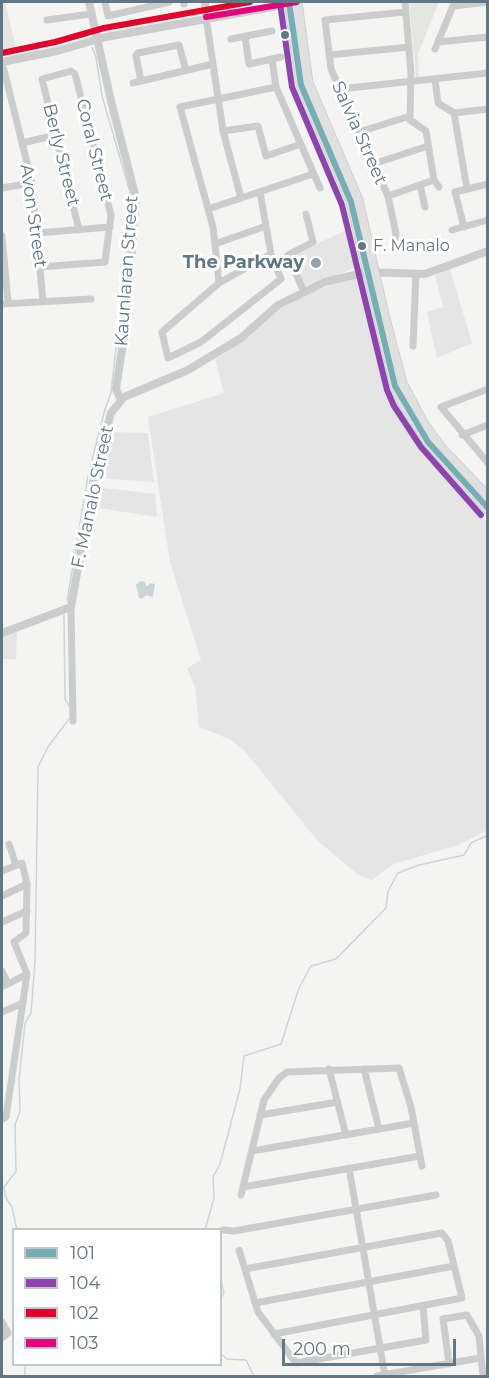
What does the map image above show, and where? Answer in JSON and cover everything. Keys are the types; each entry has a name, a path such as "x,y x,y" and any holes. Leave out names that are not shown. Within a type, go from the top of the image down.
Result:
{"main road":[{"path":"296,2 308,83 358,200 388,362 402,402 448,467 488,508"},
{"path":"371,272 395,358 411,401 441,448 488,497"}],"street":[{"name":"Kaunlaran Street","path":"89,2 96,39 136,198 127,316 116,390 121,400"},
{"path":"105,2 108,16 169,2"},
{"path":"205,2 222,131 241,198"},
{"path":"2,62 57,51 96,39 296,2"},
{"path":"405,2 412,81 410,116 412,122 426,131 434,180 439,187"},
{"path":"488,2 453,6 436,46 488,37"},
{"name":"Salvia Street","path":"394,244 396,234 388,196 331,69 326,20 406,12"},
{"path":"47,20 91,14"},
{"path":"231,39 272,31"},
{"path":"245,36 249,64 281,57"},
{"path":"186,70 179,45 138,53 136,58 137,82 213,64"},
{"path":"329,55 409,47"},
{"path":"272,59 276,87 320,188"},
{"name":"Avon Street","path":"2,62 32,183 43,301"},
{"name":"Coral Street","path":"40,267 105,262 111,215 75,74 71,71 45,76 43,81"},
{"path":"340,89 488,73"},
{"path":"435,79 438,103 454,113 488,110"},
{"name":"Berly Street","path":"43,81 79,230"},
{"path":"219,283 208,209 180,107 276,87"},
{"path":"454,113 467,189"},
{"path":"359,132 410,116"},
{"path":"222,131 258,126 266,156 301,144"},
{"path":"22,143 56,135"},
{"path":"373,164 428,146"},
{"path":"208,209 313,174"},
{"path":"388,196 434,180"},
{"path":"2,189 32,183"},
{"path":"464,227 455,192 488,184"},
{"path":"420,185 426,207"},
{"path":"260,192 271,254 281,279 201,342 168,358 162,332 219,283 271,254"},
{"path":"304,292 288,255 313,242 306,214"},
{"path":"452,230 488,220"},
{"path":"214,244 266,226"},
{"path":"37,233 110,227"},
{"path":"2,236 5,303 91,299"},
{"path":"121,400 203,361 241,338 278,305 340,277 371,272 416,274 431,272 488,251"},
{"path":"413,346 416,274"},
{"path":"487,463 441,407 488,389"},
{"name":"F. Manalo Street","path":"71,607 95,472 111,413 121,400"},
{"path":"462,435 488,425"},
{"path":"2,633 71,607 73,721"},
{"path":"9,843 16,865"},
{"path":"2,871 23,864 27,884 26,935 14,944 27,974 6,1117 2,1119"},
{"path":"2,896 27,884"},
{"path":"2,922 27,910"},
{"path":"2,971 5,986 27,974"},
{"path":"2,1012 23,1003"},
{"path":"241,1195 260,1115 269,1091 287,1072 399,1068 414,1123 422,1166"},
{"path":"330,1069 346,1135"},
{"path":"364,1069 380,1129"},
{"path":"260,1115 338,1102"},
{"path":"252,1151 414,1123"},
{"path":"243,1187 420,1156"},
{"path":"349,1168 380,1348 382,1376 480,1358"},
{"path":"223,1230 234,1231 436,1195"},
{"path":"245,1269 442,1233 448,1241 462,1298 274,1334"},
{"path":"239,1250 258,1312 296,1363 426,1340 423,1306"},
{"path":"255,1303 454,1266"},
{"path":"449,1364 443,1319 467,1315 479,1336 483,1377"},
{"path":"2,1322 8,1333 2,1338"}],"shaded area":[{"path":"2,2 5,2 17,53 2,56"},
{"path":"409,2 439,2 418,54 419,77 416,77"},
{"name":"The Parkway","path":"351,228 360,266 301,289 287,257"},
{"path":"450,269 472,343 437,358 427,312 443,307 435,275"},
{"path":"359,276 380,364 395,405 425,454 487,522 487,830 459,845 393,864 372,880 357,874 317,840 244,750 229,739 199,727 195,687 187,668 201,660 170,562 148,417 224,393 215,359 245,339 276,311 314,291"},
{"path":"108,432 148,433 154,482 99,478"},
{"path":"95,487 155,494 157,517 92,507"},
{"path":"140,581 145,582 147,587 150,583 155,584 153,597 146,595 142,599 139,598 136,585"},
{"path":"17,631 16,659 2,659 2,636"}],"waterway":[{"path":"67,601 88,476 111,393 130,221 130,192 102,96 96,57 92,47"},
{"path":"64,615 65,699 70,708"},
{"path":"17,1228 4,1187 16,1171 15,1125 20,1111 19,1080 25,1023 31,1013 35,962 38,767 48,747 69,719"},
{"path":"206,1228 214,1198 213,1177 220,1164 240,1089 244,1056 281,1044 299,988 311,966 336,959 386,908 388,891 398,873 419,865 464,855 471,843 488,835"},
{"path":"222,1286 224,1293 222,1296"},
{"path":"222,1355 227,1359 246,1360 254,1376"},
{"path":"25,1366 25,1376"}],"transit line":[{"name":"102","path":"2,53 55,42 104,28 250,2"},
{"name":"101","path":"289,2 301,85 351,202 395,386 428,442 488,508"},
{"name":"103","path":"206,17 297,2"},
{"name":"104","path":"280,3 292,87 342,205 387,390 394,406 421,447 481,515"}],"place":[{"name":"F. Manalo","path":"362,246"},
{"name":"The Parkway","path":"316,263"}]}
